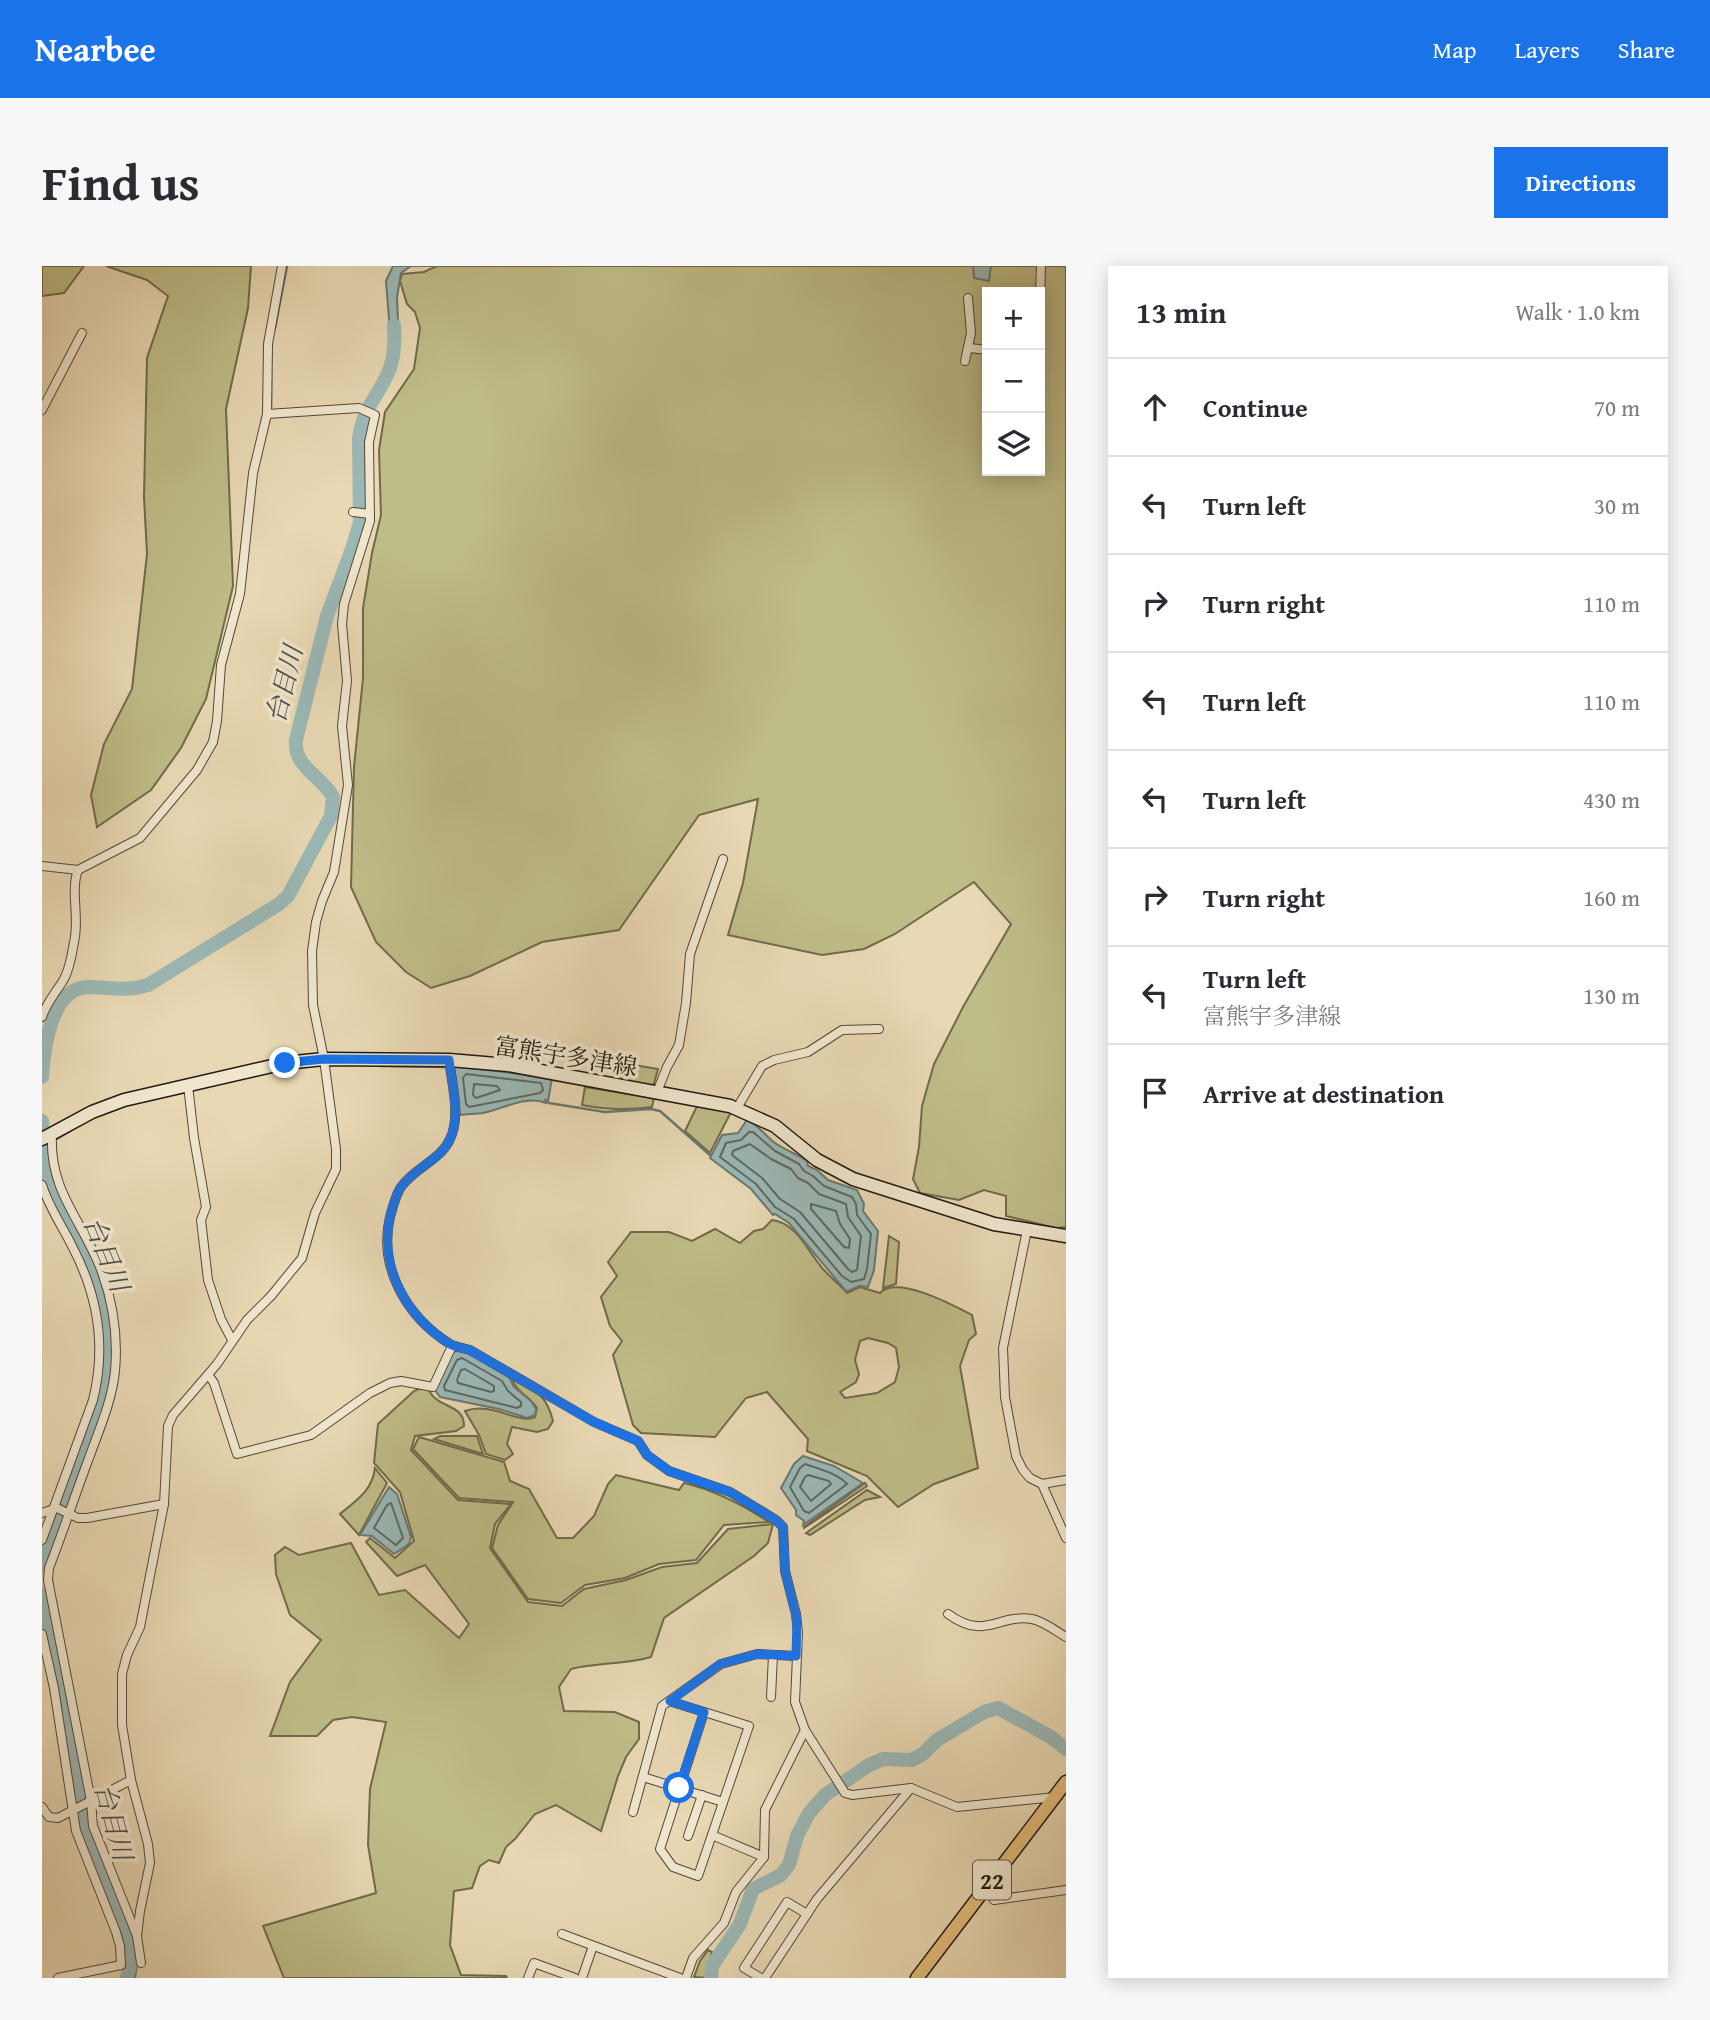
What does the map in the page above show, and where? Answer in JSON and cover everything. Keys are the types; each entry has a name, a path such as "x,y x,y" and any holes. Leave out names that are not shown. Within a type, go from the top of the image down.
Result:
{"main road":[{"name":"富熊宇多津線","path":"48,1136 109,1106 188,1089 285,1063 508,1065 737,1108 775,1126 817,1160 853,1179 994,1224 1066,1236"},
{"name":"22","path":"917,1978 1066,1782"}],"street":[{"path":"42,866 78,870 140,838 197,771 213,743 221,665 240,594 253,473 267,414 268,344 282,266"},
{"path":"1040,287 1041,266"},
{"path":"965,362 970,348 968,298"},
{"path":"42,410 82,333"},
{"path":"970,348 982,349"},
{"path":"122,1955 140,1958 140,1911 150,1863 148,1844 131,1780 122,1725 122,1674 127,1655 140,1628 164,1504 167,1426 173,1415 208,1376 232,1340 302,1258 315,1213 335,1169 336,1149 313,1005 312,951 316,922 334,872 348,785 342,726 347,681 343,614 347,593 368,532 369,442 375,415 361,409 267,414"},
{"path":"355,512 368,514"},
{"path":"657,1092 679,1045 685,1015 690,954 723,859"},
{"path":"42,1017 50,998 66,974 75,939 75,878 78,870"},
{"path":"737,1108 762,1066 774,1060 808,1052 842,1030 880,1029"},
{"path":"449,1065 455,1122 449,1142 400,1188 387,1233 393,1275 401,1294 416,1315 452,1346 470,1350 594,1422 638,1441 647,1455 669,1471 730,1492 783,1527 785,1571 798,1633 795,1702 805,1730 845,1793 911,1788 957,1807 1056,1797"},
{"path":"188,1089 206,1207 201,1220 208,1280 220,1319 232,1340"},
{"path":"48,1136 59,1189 101,1270 109,1293 115,1373 49,1568 48,1580 93,1826 138,1936"},
{"path":"42,1185 50,1207 91,1287 101,1338 93,1400 42,1540"},
{"path":"1027,1230 1003,1348 1004,1378 1016,1456 1030,1478 1042,1483 1066,1480"},
{"path":"101,1338 114,1338"},
{"path":"208,1376 214,1382 237,1454 311,1435 370,1393 390,1383 401,1381 433,1387 452,1346"},
{"path":"1042,1483 1066,1538"},
{"path":"42,1513 55,1508 78,1518 87,1518 164,1504"},
{"path":"948,1614 967,1626 977,1627 1025,1619 1035,1620 1066,1637"},
{"path":"42,1633 54,1688 76,1831 116,1932 122,1955 121,1965 58,1978"},
{"path":"633,1812 662,1706 720,1664 757,1654 796,1656"},
{"path":"771,1697 773,1655"},
{"path":"670,1701 749,1726 698,1876 673,1867 660,1849 704,1712"},
{"path":"686,1978 693,1958 724,1923 736,1892 764,1857 765,1810 805,1730"},
{"path":"643,1777 723,1802"},
{"path":"42,1807 46,1814 58,1818 131,1780"},
{"path":"807,1914 787,1902 744,1968 763,1978 807,1914 817,1899 911,1788"},
{"path":"688,1836 702,1795"},
{"path":"712,1835 764,1857"},
{"path":"994,1900 1066,1890"},
{"path":"562,1934 680,1978"},
{"path":"582,1978 593,1946"},
{"path":"528,1978 534,1962 575,1978"}],"shaded area":[{"path":"42,266 84,266 64,293 42,296"},
{"path":"106,266 251,266 248,308 226,409 233,586 206,699 181,748 151,790 97,827 91,795 104,744 132,689 147,554 144,497 147,358 168,296 147,280"},
{"path":"437,266 1066,266 1066,1227 1056,1228 1006,1216 1006,1196 984,1190 959,1200 920,1193 913,1179 922,1106 934,1064 1011,924 974,882 895,934 864,949 822,955 728,935 743,883 758,799 699,815 619,930 542,942 470,976 431,988 406,972 376,942 351,887 354,767 363,678 363,608 381,515 379,450 385,412 414,369 420,328 415,312 407,304 400,281 402,274 424,272"},
{"path":"628,1064 658,1069 653,1087 620,1080 622,1074 626,1074"},
{"path":"585,1087 654,1098 652,1107 617,1109 582,1105"},
{"path":"697,1106 731,1112 710,1153 685,1131"},
{"path":"772,1220 781,1222 795,1232 823,1269 847,1293 860,1287 880,1293 888,1288 912,1289 972,1315 976,1334 969,1340 960,1366 978,1468 934,1484 898,1507 867,1476 807,1451 808,1439 767,1392 746,1398 715,1437 641,1433 633,1425 613,1355 622,1341 610,1326 601,1297 617,1276 608,1262 631,1232 669,1232 692,1241 715,1229 740,1243 754,1231 763,1229","holes":["868,1338 896,1348 899,1367 895,1382 877,1393 845,1398 840,1392 856,1382 859,1374 855,1360 860,1341"]},
{"path":"889,1236 899,1242 896,1284 883,1288"},
{"path":"512,1378 534,1390 543,1399 553,1421 548,1429 537,1432 512,1427 507,1444 513,1454 505,1460 486,1454 465,1411 485,1409 521,1418 535,1417 537,1408 516,1387"},
{"path":"428,1389 439,1401 458,1411 464,1426 456,1431 415,1436 411,1450 458,1500 511,1504 495,1524 490,1548 528,1602 562,1606 584,1589 626,1580 662,1567 697,1563 728,1529 773,1524 768,1543 754,1556 664,1618 651,1657 571,1669 559,1687 564,1711 615,1712 639,1722 639,1739 626,1757 618,1776 601,1831 556,1805 535,1814 506,1847 499,1863 489,1860 480,1866 472,1888 454,1891 450,1945 461,1975 507,1978 284,1978 263,1926 376,1893 368,1845 370,1789 386,1722 352,1717 333,1720 317,1736 270,1736 290,1682 321,1640 290,1615 276,1574 275,1555 285,1547 299,1555 351,1543 379,1595 405,1590 459,1638 469,1624 425,1565 397,1576 366,1542 370,1538 395,1558 414,1541 400,1492 374,1463 378,1424 414,1391"},
{"path":"440,1436 477,1436 483,1454 434,1439"},
{"path":"419,1437 504,1462 510,1481 529,1489 557,1538 573,1538 594,1516 608,1484 616,1475 679,1490 684,1483 695,1486 728,1499 769,1522 724,1525 696,1560 659,1564 625,1578 585,1585 561,1603 528,1599 492,1548 498,1525 513,1502 459,1498 413,1449"},
{"path":"375,1468 387,1483 359,1535 340,1514 367,1489"},
{"path":"865,1483 867,1486 804,1528 804,1527"},
{"path":"867,1490 880,1497 865,1500 810,1535 806,1533"},
{"path":"708,1950 712,1952 707,1978 694,1977 700,1961"}],"water":[{"path":"393,266 411,266 401,273 397,297 399,344 391,344 386,281"},
{"path":"973,266 991,266 989,281 974,278"},
{"path":"454,1066 552,1078 548,1101 523,1102 483,1113 460,1115"},
{"path":"747,1120 775,1143 807,1161 808,1166 828,1180 857,1190 864,1204 863,1211 878,1231 874,1270 868,1287 859,1286 845,1290 789,1223 773,1215 751,1189 710,1158 722,1135 738,1133"},
{"path":"463,1350 509,1377 514,1387 531,1401 536,1409 535,1415 527,1418 499,1409 440,1397 435,1390 453,1352"},
{"path":"803,1456 834,1466 863,1483 803,1525 804,1521 796,1515 796,1510 781,1488 794,1464"},
{"path":"389,1487 397,1494 411,1537 409,1544 394,1554 372,1536 360,1535"},
{"path":"136,1947 135,1978 121,1978 125,1962 124,1948"}],"waterway":[{"path":"275,328 287,266"},
{"name":"台目川","path":"42,1077 52,1022 65,997 75,990 88,987 125,989 148,985 279,904 288,896 331,816 333,797 303,764 296,749 296,740 327,616 360,522 359,438 367,410 390,367 394,349 394,325"},
{"path":"271,369 271,407"},
{"path":"380,1066 447,1067"},
{"path":"279,1071 293,1068"},
{"path":"545,1100 549,1103 605,1112 651,1109 660,1111 711,1156"},
{"path":"55,1140 90,1119"},
{"name":"台目川","path":"42,1121 44,1159 52,1190 82,1247 103,1302 108,1357 103,1394 42,1567"},
{"name":"台目川","path":"42,1594 87,1833 129,1943 131,1961 127,1978"},
{"path":"711,1978 712,1966 740,1924 753,1889 781,1875 789,1865 797,1836 809,1813 825,1795 869,1765 883,1759 912,1760 923,1754 937,1740 984,1712 998,1708 1051,1737 1066,1749"}],"route":[{"path":"285,1063 324,1059 449,1060 455,1122 453,1133 443,1150 413,1173 400,1188 387,1233 393,1275 401,1294 416,1315 452,1346 470,1350 594,1422 638,1441 647,1455 669,1471 730,1492 783,1527 785,1571 797,1620 796,1656 757,1654 720,1664 670,1701 704,1712 679,1788"}]}
